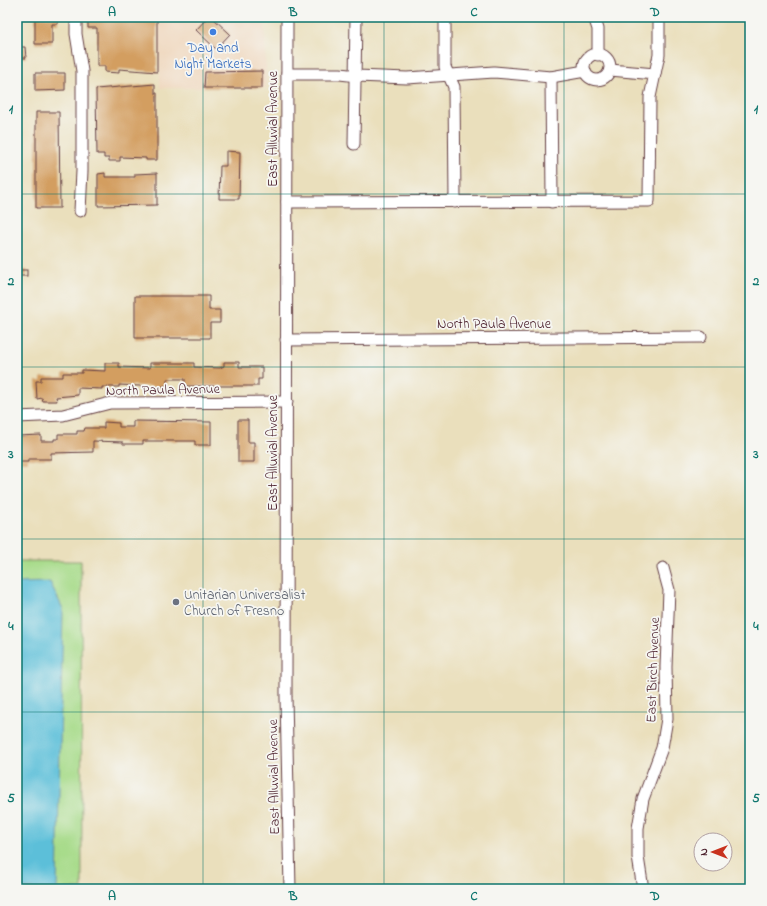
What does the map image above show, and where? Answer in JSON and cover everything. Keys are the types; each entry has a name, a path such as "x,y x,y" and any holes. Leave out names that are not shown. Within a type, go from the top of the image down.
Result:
{"street":[{"path":"76,17 76,34 82,71 82,171 80,211"},
{"name":"East Alluvial Avenue","path":"287,17 286,697 290,889"},
{"path":"354,144 356,17"},
{"path":"444,17 445,67 454,87 455,202"},
{"path":"594,17 598,29 598,55"},
{"path":"598,29 602,17"},
{"path":"286,202 649,201 650,97 659,55 659,17"},
{"path":"598,55 607,59 610,70 605,78 597,80 590,78 585,71 586,62 588,59 598,55"},
{"path":"610,70 655,74"},
{"path":"287,74 340,74 407,78 494,72 551,77 585,71"},
{"path":"551,77 552,202"},
{"name":"North Paula Avenue","path":"286,340 701,337"},
{"name":"North Paula Avenue","path":"17,417 63,415 110,403 287,402"},
{"name":"East Birch Avenue","path":"644,889 638,857 638,828 643,799 662,748 667,719 666,666 669,590 663,568"}],"shaded area":[{"path":"159,17 265,17 266,88 160,88"}],"green space":[{"path":"17,561 81,561 82,889 17,889"}],"water":[{"path":"50,582 63,609 57,889 17,889 17,583"}],"building":[{"path":"35,17 58,17 58,24 52,24 52,44 35,44"},
{"path":"88,17 157,17 157,72 119,69 119,73 105,72 105,66 97,66 97,28 88,28"},
{"name":"Day and Night Markets","path":"208,17 212,17 230,34 216,49 196,30"},
{"path":"17,47 25,47 26,58 17,58"},
{"path":"262,71 262,88 204,88 205,72"},
{"path":"35,73 65,73 65,90 35,91"},
{"path":"155,84 155,93 157,93 157,160 120,157 120,161 109,161 109,158 104,158 104,154 97,154 96,89"},
{"path":"36,112 59,112 60,208 36,208"},
{"path":"226,151 240,152 239,199 219,199 220,166 226,166"},
{"path":"105,173 105,177 135,177 135,174 157,173 157,205 98,206 98,174"},
{"path":"17,270 27,270 27,276 17,276"},
{"path":"135,296 209,296 209,310 220,310 220,323 210,323 210,338 135,338"},
{"path":"224,362 239,362 239,367 262,367 262,379 258,379 258,386 185,386 185,379 167,379 167,385 160,387 119,385 119,387 102,387 102,389 78,388 78,395 56,397 57,401 43,401 42,398 37,399 36,381 41,381 41,377 63,377 63,373 82,373 82,370 105,371 105,363 119,363 119,367 150,368 150,363 194,363 194,367 220,368 224,366"},
{"path":"238,420 248,420 248,442 254,442 254,462 238,462"},
{"path":"133,421 211,422 211,445 195,445 195,441 143,441 143,444 123,444 123,442 93,441 93,452 51,453 51,459 28,459 28,462 17,462 17,436 41,435 41,441 54,441 54,439 58,439 58,434 77,434 77,431 84,431 85,428 104,428 104,422 119,423 119,427 133,427"}],"place":[{"name":"Day and Night Markets","path":"213,32"},
{"name":"Unitarian Universalist Church of Fresno","path":"176,602"}]}
